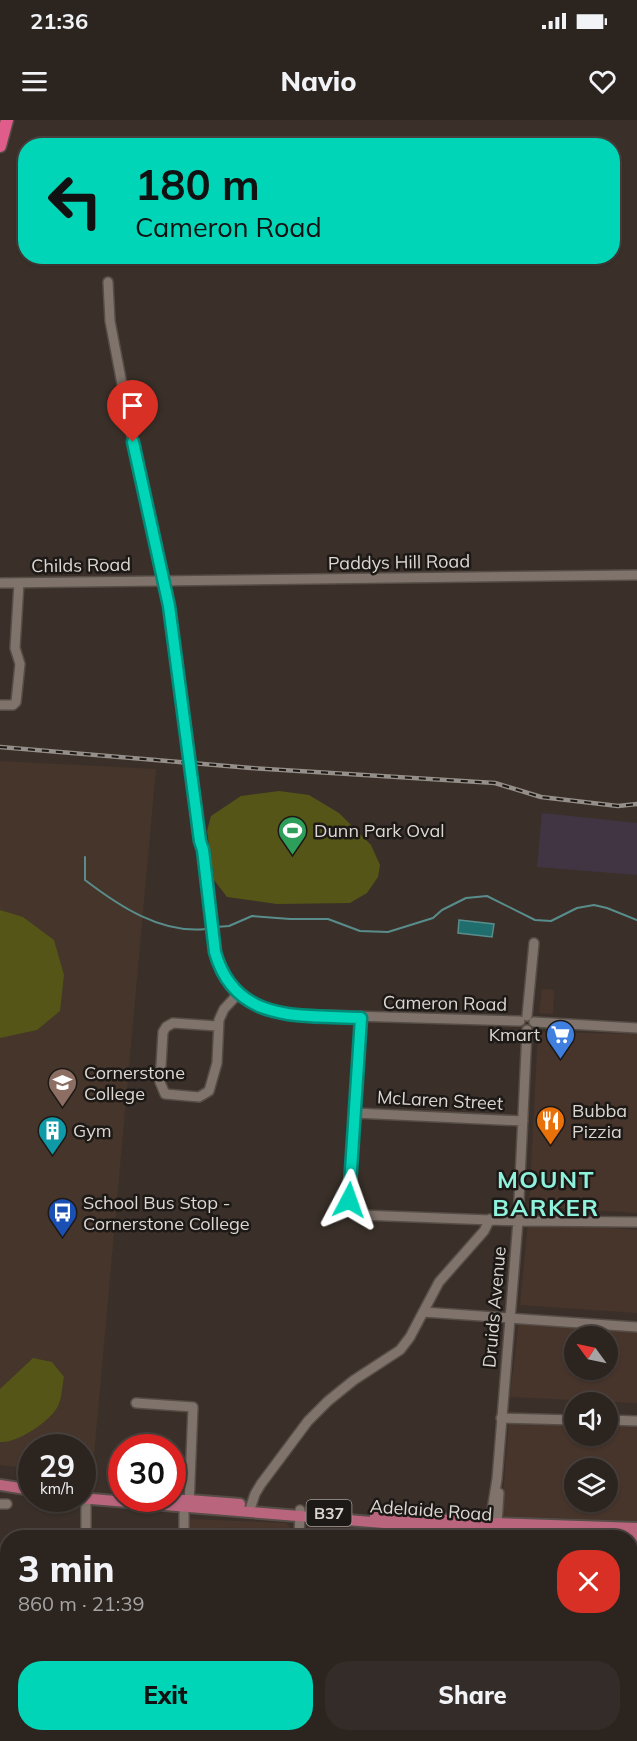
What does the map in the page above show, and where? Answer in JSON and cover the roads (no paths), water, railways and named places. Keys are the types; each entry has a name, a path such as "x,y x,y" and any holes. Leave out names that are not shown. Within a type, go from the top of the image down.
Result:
{"highway":[{"path":"0,146 7,120"}],"main road":[{"path":"0,1485 18,1488"},
{"name":"Adelaide Road","path":"96,1500 251,1506 300,1513"},
{"name":"Adelaide Road","path":"187,1505 545,1530"},
{"name":"Adelaide Road","path":"493,1526 637,1528"}],"street":[{"name":"Cameron Road","path":"108,282 110,321 169,606 190,775 219,968 238,994 259,1008 286,1014 361,1018 527,1019 637,1028"},
{"name":"Paddys Hill Road","path":"162,581 637,576"},
{"name":"Childs Road","path":"0,583 162,581"},
{"path":"0,705 13,705 16,702 20,664 15,648 19,583"},
{"path":"527,1019 534,943"},
{"path":"218,1026 173,1023 166,1027 163,1032 160,1082 165,1094 199,1097 209,1091 216,1063 221,1013 238,994"},
{"path":"361,1018 349,1200 353,1211 361,1215 518,1221 637,1222"},
{"name":"Druids Avenue","path":"493,1526 524,1121 527,1030 521,1026 527,1019"},
{"name":"McLaren Street","path":"355,1113 524,1121"},
{"path":"251,1506 256,1492 308,1421 354,1380 400,1350 410,1337 439,1282 484,1231 490,1219"},
{"path":"423,1312 637,1327"},
{"path":"136,1403 193,1407 185,1530"},
{"path":"501,1418 564,1420"},
{"path":"618,1420 637,1421"},
{"path":"83,1512 85,1530"},
{"path":"299,1530 300,1513"}],"water":[{"path":"459,920 494,924 492,937 458,933"}],"waterway":[{"path":"85,857 85,880 126,908 157,923 189,929 206,929"},
{"path":"216,927 229,926 252,916 328,919 360,931 388,932 433,918 442,910 466,898 487,896 535,920 551,921 577,908 594,905 637,920"}],"railway":[{"path":"0,747 251,768 495,783 541,797 618,806 637,804"}],"place":[{"name":"Dunn Park Oval","path":"293,856"},
{"name":"Kmart","path":"561,1060"},
{"name":"Cornerstone College","path":"63,1108"},
{"name":"Bubba Pizzia","path":"551,1146"},
{"name":"Gym","path":"52,1156"},
{"name":"School Bus Stop - Cornerstone College","path":"62,1238"}],"district":[{"name":"MOUNT BARKER","path":"546,1193"}]}
